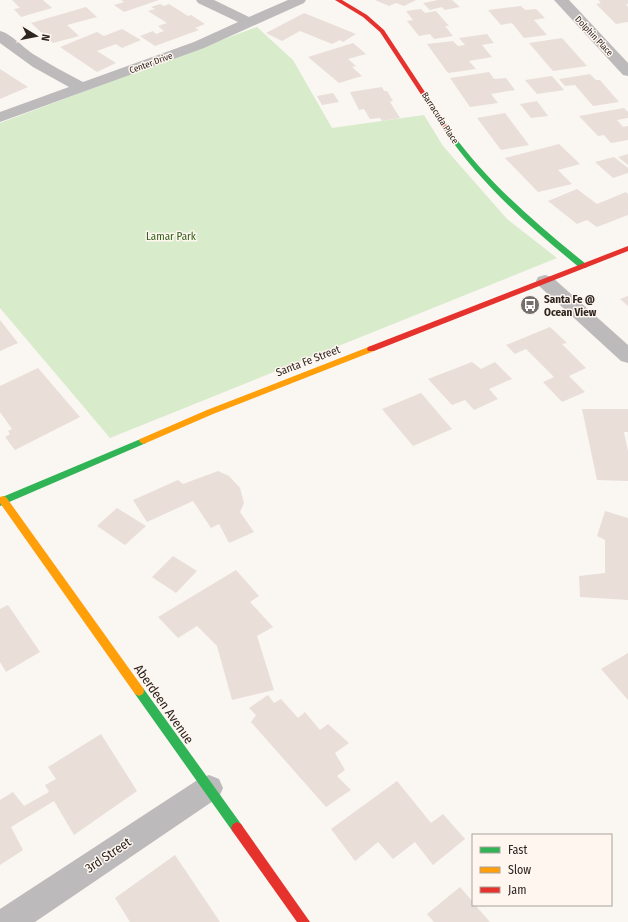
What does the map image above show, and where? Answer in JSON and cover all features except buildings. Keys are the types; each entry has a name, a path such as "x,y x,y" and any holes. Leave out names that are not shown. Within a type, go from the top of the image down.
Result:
{"street":[{"path":"203,0 250,23"},
{"name":"Center Drive","path":"0,117 199,45 299,0"},
{"name":"Barracuda Place","path":"338,0 357,9 376,23 388,38 454,141 496,190 583,266"},
{"name":"Dolphin Place","path":"561,0 628,72"},
{"path":"0,35 7,42 47,69 81,87"},
{"name":"Santa Fe Street","path":"2,501 210,412 628,248"},
{"path":"545,281 628,356"},
{"name":"Aberdeen Avenue","path":"2,501 304,922"},
{"name":"3rd Street","path":"8,922 208,788"}],"green space":[{"name":"Lamar Park","path":"257,27 293,60 332,128 424,115 443,146 507,219 557,258 110,438 0,308 0,123"}],"traffic: fast":[{"path":"447,130 461,150 492,186 527,220 583,266"},
{"path":"0,502 143,441"},
{"path":"139,691 237,828"}],"traffic: slow":[{"path":"143,441 210,412 371,349"},
{"path":"3,500 139,691"}],"traffic: jam":[{"path":"338,0 365,16 382,31 447,130"},
{"path":"371,349 628,248"},
{"path":"237,828 304,922"}],"place":[{"name":"Santa Fe @ Ocean View","path":"530,305"}]}
